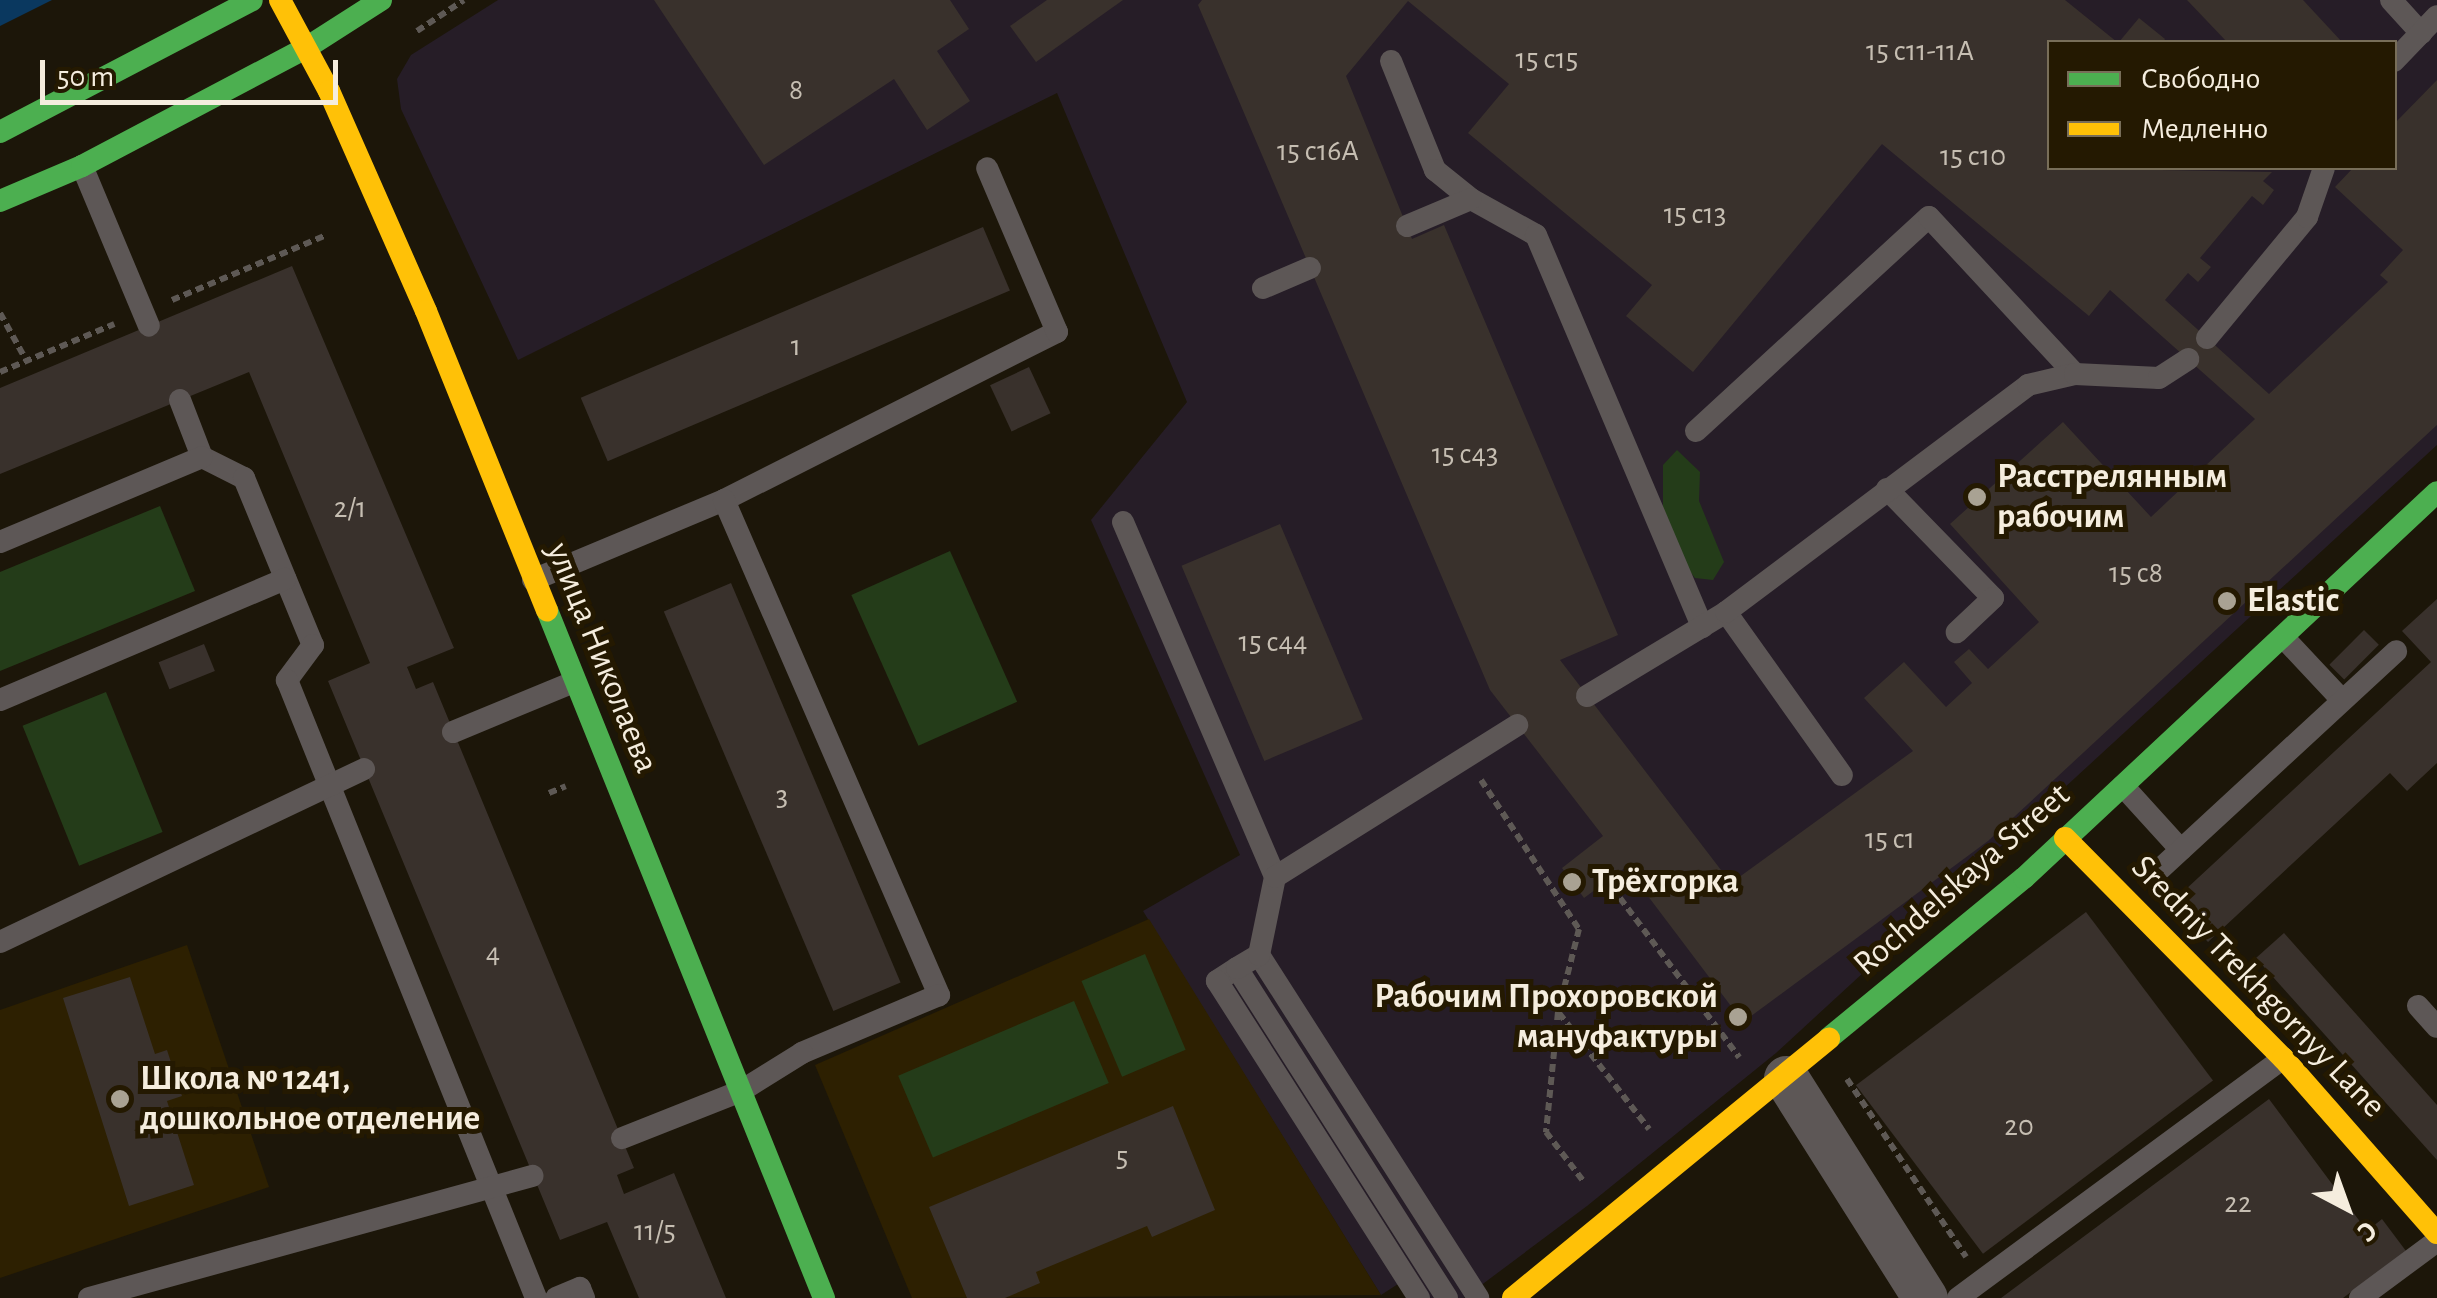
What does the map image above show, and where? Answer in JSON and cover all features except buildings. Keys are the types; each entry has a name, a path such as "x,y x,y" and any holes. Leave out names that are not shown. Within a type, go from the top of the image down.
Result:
{"street":[{"path":"0,132 252,0"},
{"name":"улица Николаева","path":"280,0 306,48 426,311 824,1298"},
{"path":"0,201 82,166 306,48 381,0"},
{"name":"Rochdelskaya Street","path":"1513,1298 1786,1078 2065,838 2437,492"},
{"name":"Sredniy Trekhgornyy Lane","path":"2065,838 2283,1058 2437,1233"},
{"path":"1786,1078 1929,1296"}],"lane":[{"path":"2391,0 2429,24 2397,57"},
{"path":"1392,62 1435,170 1471,200 1536,235 1702,627"},
{"path":"82,166 149,326"},
{"path":"533,580 724,500 1058,332 987,168"},
{"path":"2207,338 2307,217 2323,170"},
{"path":"1406,226 1471,200"},
{"path":"1696,430 1929,217 2074,374"},
{"path":"1263,288 1310,268"},
{"path":"1587,696 1726,612 2028,385 2074,374 2158,378 2188,359"},
{"path":"180,400 202,458 244,478 313,645 288,680 536,1298"},
{"path":"0,542 202,458"},
{"path":"1888,489 1993,598 1957,632"},
{"path":"622,1138 741,1091 802,1053 939,996 724,500"},
{"path":"1124,522 1275,877 1259,954 1478,1298"},
{"path":"0,700 286,579"},
{"path":"1726,612 1842,775"},
{"path":"2282,637 2342,700"},
{"path":"2158,871 2396,651"},
{"path":"453,732 574,682"},
{"path":"1275,877 1517,725"},
{"path":"0,942 364,768"},
{"path":"2123,786 2181,850"},
{"path":"1259,954 1217,981 1419,1298"},
{"path":"1237,968 1447,1298"},
{"path":"2418,1006 2437,1026"},
{"path":"1929,1296 2283,1058"},
{"path":"98,1297 490,1184 533,1176"},
{"path":"2360,1298 2437,1241"},
{"path":"1546,1274 1548,1298"},
{"path":"556,1298 580,1288 584,1298"}],"path":[{"path":"0,313 26,360"},
{"path":"1466,757 1579,930 1558,1012 1546,1132 1585,1183"},
{"path":"1620,898 1740,1058"},
{"path":"1558,1012 1651,1131"},
{"path":"1855,1090 1968,1260"}],"shaded area":[{"path":"498,0 2437,0 2437,445 1776,1053 1587,1206 1464,1298 1408,1298 1398,1284 1381,1295 1143,911 1240,855 1091,520 1187,402 1057,93 518,360 401,109 397,79 411,55"},
{"path":"1149,919 1381,1295 912,1298 815,1065"},
{"name":"Школа № 1241, дошкольное отделение","path":"187,945 269,1187 0,1278 0,1010"}],"green space":[{"path":"1677,450 1700,472 1699,501 1724,562 1713,580 1695,578 1681,560 1663,515 1663,465"},
{"path":"160,506 195,591 0,671 0,572"},
{"path":"950,551 1017,702 918,746 851,595"},
{"path":"106,692 163,832 79,866 23,726"},
{"path":"1145,954 1186,1050 1122,1077 1081,981"},
{"path":"1074,1001 1109,1083 933,1158 898,1076"}],"water":[{"path":"0,0 52,0 0,26"}],"traffic: fast":[{"path":"0,132 252,0"},
{"path":"0,201 82,166 306,48 381,0"},
{"path":"1829,1038 2024,878 2437,492"},
{"path":"547,610 824,1298"}],"traffic: slow":[{"path":"280,0 329,91 426,311 547,610"},
{"path":"2065,838 2283,1058 2437,1233"},
{"path":"1513,1298 1829,1038"}],"place":[{"name":"Расстрелянным рабочим","path":"1977,497"},
{"name":"Elastic","path":"2227,601"},
{"name":"Трёхгорка","path":"1572,882"},
{"name":"Рабочим Прохоровской мануфактуры","path":"1738,1017"},
{"name":"Школа № 1241, дошкольное отделение","path":"120,1099"}]}
